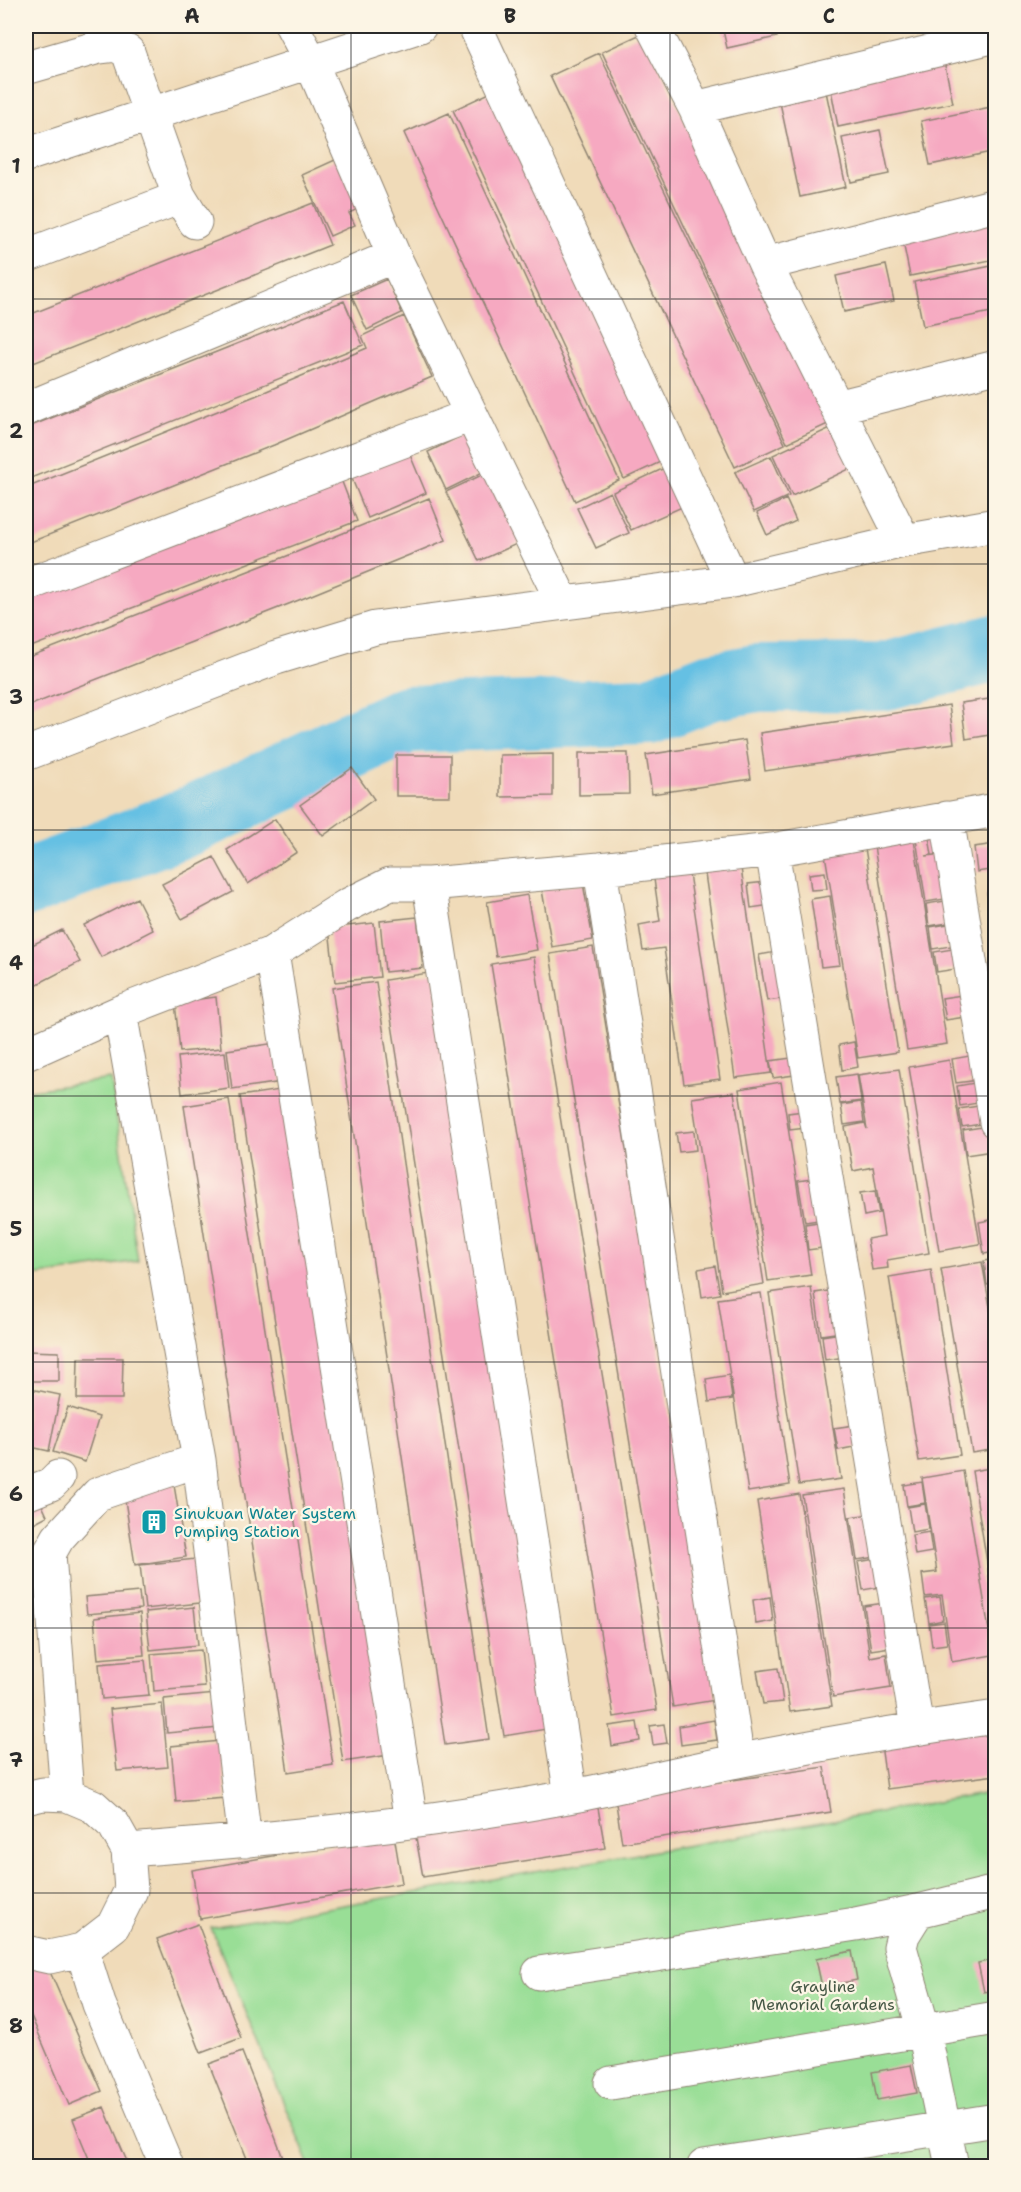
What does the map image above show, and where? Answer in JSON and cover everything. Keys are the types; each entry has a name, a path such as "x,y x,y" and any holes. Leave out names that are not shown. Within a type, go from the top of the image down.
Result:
{"street":[{"path":"292,26 310,60 394,256 562,603"},
{"path":"26,155 310,60 420,26"},
{"path":"475,26 733,581"},
{"path":"652,26 694,108 765,264 904,541"},
{"path":"26,68 99,47 115,35 128,52 187,209 165,203 26,256"},
{"path":"694,108 996,36"},
{"path":"765,264 996,205"},
{"path":"26,409 394,256"},
{"path":"837,407 996,367"},
{"path":"26,585 471,415"},
{"path":"26,754 276,658 375,628 733,581 904,541 996,525"},
{"path":"26,1054 120,1012 272,953 346,906 390,884 429,884 772,850 996,810"},
{"path":"947,818 996,1122"},
{"path":"772,850 917,1728"},
{"path":"600,868 738,1761"},
{"path":"429,884 571,1796"},
{"path":"272,953 411,1821"},
{"path":"120,1012 199,1460 245,1841"},
{"path":"67,1796 49,1554 58,1538 98,1494 199,1460"},
{"path":"26,1494 51,1484 58,1477"},
{"path":"128,1850 245,1841 411,1821 571,1796 738,1761 917,1728 996,1717"},
{"path":"26,1798 43,1794 67,1796 93,1806 114,1825 128,1850 131,1890 114,1926 82,1950 49,1957 26,1952"},
{"path":"539,1973 856,1924 996,1892"},
{"path":"918,1911 903,1935 900,1947 924,2031 952,2166"},
{"path":"82,1950 99,2004 167,2166"},
{"path":"611,2083 996,2018"},
{"path":"704,2166 996,2120"}],"green space":[{"path":"111,1079 138,1261 33,1276 26,1226 26,1091"},
{"name":"Grayline Memorial Gardens","path":"995,1792 995,2166 310,2166 211,1928"}],"building":[{"path":"722,26 775,26 777,37 727,48"},
{"path":"777,26 805,26 805,27 778,32"},
{"path":"643,33 828,424 787,443 602,52"},
{"path":"599,53 785,444 735,467 550,76"},
{"path":"944,61 953,103 838,127 830,84"},
{"path":"824,82 846,187 800,197 778,93"},
{"path":"498,89 669,458 624,479 453,110"},
{"path":"996,106 996,151 930,165 921,121"},
{"path":"449,113 619,480 575,501 404,133"},
{"path":"880,130 889,174 851,182 842,138"},
{"path":"346,155 368,204 349,213 355,225 330,236 302,175"},
{"path":"313,203 330,245 26,366 26,316"},
{"path":"996,208 996,259 910,276 901,232"},
{"path":"886,265 894,301 844,312 836,276"},
{"path":"996,265 996,311 923,326 914,282"},
{"path":"387,279 402,313 367,330 351,295"},
{"path":"344,301 363,345 26,480 26,428"},
{"path":"404,316 432,377 274,445 26,544 26,488 255,396 367,348 362,336"},
{"path":"841,423 860,464 792,496 773,455"},
{"path":"469,432 487,470 446,490 428,452"},
{"path":"408,450 426,493 368,518 350,474"},
{"path":"771,456 789,496 754,512 735,472"},
{"path":"673,464 691,503 631,530 613,492"},
{"path":"488,472 521,542 479,561 446,492"},
{"path":"339,474 357,521 26,649 26,596"},
{"path":"610,492 629,533 596,548 577,508"},
{"path":"429,498 446,540 26,707 26,658"},
{"path":"786,499 796,521 767,535 757,513"},
{"path":"996,698 996,734 966,739 961,703"},
{"path":"949,705 954,743 765,771 760,733"},
{"path":"745,740 751,779 652,794 646,755"},
{"path":"579,753 628,753 629,794 579,795"},
{"path":"553,754 553,796 500,797 500,755"},
{"path":"396,755 450,755 450,796 396,796"},
{"path":"352,768 374,799 323,836 300,805"},
{"path":"275,819 297,852 248,884 227,850"},
{"path":"913,834 947,1044 907,1050 873,840"},
{"path":"929,837 932,855 926,856 943,854 951,898 926,902 916,839"},
{"path":"864,842 898,1052 858,1058 824,848"},
{"path":"995,844 996,869 977,872 974,847"},
{"path":"214,857 233,892 182,919 162,884"},
{"path":"740,861 771,1073 735,1078 704,867"},
{"path":"688,867 720,1079 684,1084 664,948 643,951 639,925 660,921 653,872"},
{"path":"825,872 827,889 811,890 809,874"},
{"path":"775,881 778,904 751,908 748,884"},
{"path":"583,883 593,940 552,947 542,890"},
{"path":"996,892 996,915 991,916 987,893"},
{"path":"527,895 537,950 496,957 487,902"},
{"path":"830,896 840,965 821,967 811,899"},
{"path":"137,898 153,930 101,957 84,925"},
{"path":"951,900 954,922 929,926 926,904"},
{"path":"417,917 423,968 385,972 380,921"},
{"path":"374,923 380,977 335,982 329,928"},
{"path":"954,923 957,945 933,949 930,927"},
{"path":"62,930 80,962 26,990 26,948"},
{"path":"593,947 716,1700 673,1707 550,954"},
{"path":"958,948 962,968 937,972 934,952"},
{"path":"787,950 795,997 767,1001 759,955"},
{"path":"534,957 657,1710 614,1717 491,964"},
{"path":"434,972 553,1728 504,1736 385,980"},
{"path":"376,982 489,1739 445,1745 332,988"},
{"path":"962,995 965,1017 946,1020 942,998"},
{"path":"216,997 221,1048 180,1052 175,1002"},
{"path":"854,1042 858,1067 842,1070 839,1045"},
{"path":"276,1043 282,1082 232,1089 227,1050"},
{"path":"225,1052 229,1088 182,1094 178,1057"},
{"path":"975,1055 979,1080 956,1083 952,1059"},
{"path":"791,1058 794,1075 773,1078 770,1061"},
{"path":"949,1060 980,1244 939,1251 909,1067"},
{"path":"899,1069 929,1253 887,1260 888,1268 872,1270 867,1239 884,1236 873,1167 853,1171 845,1127 865,1123 867,1129 858,1075"},
{"path":"857,1074 861,1101 840,1104 836,1077"},
{"path":"781,1082 811,1275 768,1281 739,1089"},
{"path":"980,1082 984,1102 960,1106 957,1086"},
{"path":"286,1089 389,1755 343,1762 240,1096"},
{"path":"734,1092 764,1284 722,1291 692,1098"},
{"path":"229,1099 333,1765 288,1772 184,1106"},
{"path":"861,1102 864,1122 844,1125 841,1105"},
{"path":"985,1105 988,1123 962,1127 959,1109"},
{"path":"811,1110 814,1127 790,1130 788,1113"},
{"path":"988,1126 992,1151 966,1155 963,1130"},
{"path":"694,1131 696,1150 679,1152 676,1133"},
{"path":"818,1178 825,1219 805,1222 798,1181"},
{"path":"875,1191 879,1213 864,1216 860,1193"},
{"path":"996,1219 996,1252 984,1254 979,1222"},
{"path":"825,1221 829,1247 808,1250 805,1224"},
{"path":"996,1259 996,1284 987,1285 984,1261"},
{"path":"982,1262 996,1341 996,1449 972,1453 941,1269"},
{"path":"715,1266 720,1294 702,1297 698,1269"},
{"path":"931,1270 960,1455 919,1461 889,1277"},
{"path":"811,1287 841,1479 799,1485 769,1293"},
{"path":"841,1289 848,1331 821,1335 815,1293"},
{"path":"761,1293 790,1485 748,1492 718,1299"},
{"path":"848,1332 852,1356 825,1360 822,1336"},
{"path":"26,1351 59,1352 59,1381 26,1381"},
{"path":"78,1358 123,1358 122,1399 77,1399"},
{"path":"729,1375 732,1399 709,1402 706,1379"},
{"path":"26,1388 60,1395 49,1451 26,1446"},
{"path":"68,1407 99,1417 85,1462 53,1452"},
{"path":"861,1424 864,1445 838,1450 834,1428"},
{"path":"996,1467 996,1605 994,1605 972,1471"},
{"path":"963,1471 993,1655 952,1662 942,1595 925,1597 922,1574 937,1572 922,1478"},
{"name":"Sinukuan Water System Pumping Station","path":"173,1479 186,1557 135,1565 123,1487"},
{"path":"922,1482 925,1503 907,1506 904,1485"},
{"path":"844,1489 870,1657 886,1654 891,1688 833,1697 802,1495"},
{"path":"36,1492 47,1516 26,1527 26,1498"},
{"path":"799,1494 832,1706 790,1712 757,1501"},
{"path":"925,1504 929,1529 912,1532 908,1507"},
{"path":"877,1513 883,1556 857,1560 850,1517"},
{"path":"929,1532 932,1552 915,1555 912,1535"},
{"path":"887,1557 892,1585 863,1590 858,1562"},
{"path":"205,1558 209,1602 145,1609 140,1565"},
{"path":"139,1592 141,1609 87,1614 85,1597"},
{"path":"770,1597 773,1621 756,1624 753,1600"},
{"path":"940,1597 943,1620 929,1623 925,1599"},
{"path":"891,1602 897,1646 871,1650 864,1606"},
{"path":"194,1607 198,1645 150,1650 146,1612"},
{"path":"140,1613 144,1655 98,1659 94,1618"},
{"path":"944,1622 947,1644 932,1646 929,1624"},
{"path":"201,1650 205,1687 154,1691 151,1654"},
{"path":"145,1660 149,1695 102,1699 99,1664"},
{"path":"778,1668 783,1702 763,1704 757,1671"},
{"path":"216,1694 219,1728 167,1733 164,1699"},
{"path":"162,1704 168,1767 117,1771 110,1709"},
{"path":"714,1720 717,1740 681,1745 679,1726"},
{"path":"996,1721 996,1775 887,1789 880,1737"},
{"path":"637,1722 640,1741 612,1746 609,1726"},
{"path":"664,1724 667,1743 653,1745 650,1726"},
{"path":"220,1741 225,1798 176,1802 171,1746"},
{"path":"824,1767 831,1812 622,1843 615,1797"},
{"path":"597,1802 605,1848 423,1877 415,1832"},
{"path":"394,1835 402,1883 200,1919 192,1870"},
{"path":"198,1924 241,2038 201,2053 157,1939"},
{"path":"852,1951 857,1980 822,1987 816,1959"},
{"path":"44,1958 102,2091 69,2105 26,2004 26,1966"},
{"path":"996,1959 996,1990 984,1992 978,1963"},
{"path":"242,2052 286,2166 250,2166 209,2064"},
{"path":"911,2065 917,2093 877,2100 872,2072"},
{"path":"104,2107 129,2166 92,2166 73,2119"}],"waterway":[{"path":"26,883 185,823 407,719 649,711 709,687 757,678 882,677 996,648"}],"place":[{"name":"Sinukuan Water System Pumping Station","path":"154,1522"}]}
